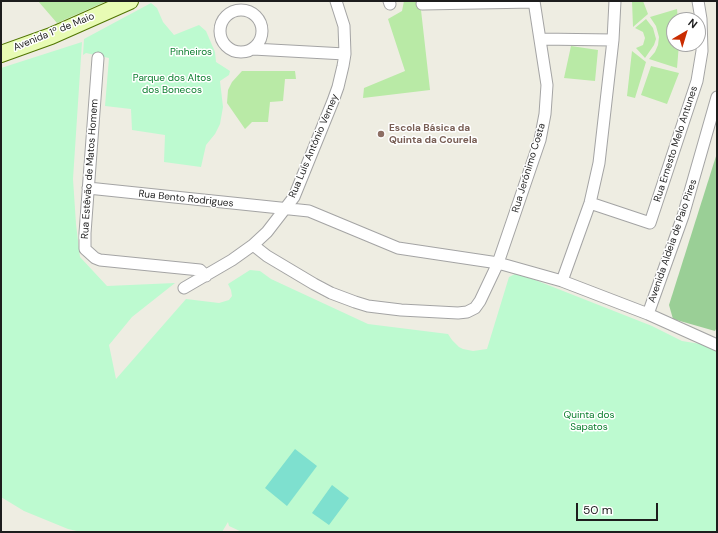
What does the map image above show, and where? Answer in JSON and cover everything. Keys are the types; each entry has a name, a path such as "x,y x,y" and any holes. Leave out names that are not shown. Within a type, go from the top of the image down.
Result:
{"street":[{"name":"Avenida 1º de Maio","path":"1,54 51,36 130,1"},
{"name":"Rua Luís António Verney","path":"184,288 206,276 253,245 267,232 294,197 338,87 345,54 344,26 336,1"},
{"path":"562,281 590,204 599,162 613,40 615,1"},
{"name":"Rua Ernesto Melo Antunes","path":"590,204 650,223 697,81 702,52 702,19 698,1"},
{"path":"422,4 534,2"},
{"name":"Rua Jerónimo Costa","path":"253,245 289,269 331,293 368,306 401,310 458,313 472,310 480,301 498,262 540,140 545,114 547,85 534,2"},
{"path":"540,38 613,40"},
{"path":"253,49 345,54"},
{"name":"Rua Estêvão de Matos Homem","path":"98,58 85,233 86,249 94,258 100,260 200,270 206,276"},
{"name":"Avenida Aldeia de Paio Pires","path":"648,314 683,216 717,98"},
{"name":"Rua Bento Rodrigues","path":"88,188 285,210 309,211 398,248 498,262 562,281 648,314 717,345"}],"green space":[{"path":"38,1 107,1 57,23"},
{"path":"404,1 420,1 430,90 363,98 364,88 405,71 388,19 402,11"},
{"path":"632,1 643,1 648,14 633,27"},
{"name":"Parque dos Altos dos Bonecos","path":"151,3 157,8 163,22 174,35 199,25 206,31 215,52 216,62 230,71 229,75 220,81 223,107 220,124 215,134 206,145 201,167 164,162 165,135 132,130 131,109 105,106 109,58 86,53 83,55 84,39"},
{"path":"677,9 677,12 667,12"},
{"path":"666,12 666,52 678,52 677,68 649,59 655,52 659,37 656,26 650,17"},
{"path":"646,19 653,28 656,39 654,45 645,58 636,48 643,45 645,38 643,32 635,28"},
{"name":"Quinta dos Sapatos","path":"82,42 73,179 80,257 107,286 175,283 132,317 109,345 116,379 186,299 219,303 229,300 232,296 228,284 250,270 260,271 271,279 368,324 448,334 459,347 473,351 487,349 509,277 515,274 525,276 652,326 682,341 707,345 717,350 717,532 242,532 229,526 228,522 222,532 81,532 68,529 24,511 1,497 1,68"},
{"path":"571,46 598,50 595,81 564,78"},
{"path":"632,51 646,62 635,98 627,96"},
{"path":"651,66 679,73 667,104 641,95"},
{"path":"242,71 295,71 296,79 285,79 283,101 270,102 268,122 252,122 245,129 227,103 228,90 232,82"},
{"path":"717,153 717,327 715,331 673,319 669,305"}],"shaded area":[{"path":"295,449 317,466 287,506 265,488"},
{"path":"332,485 349,498 329,525 312,513"}],"place":[{"name":"Escola Básica da Quinta da Courela","path":"381,134"}],"park label":[{"name":"Pinheiros","path":"191,52"}]}
